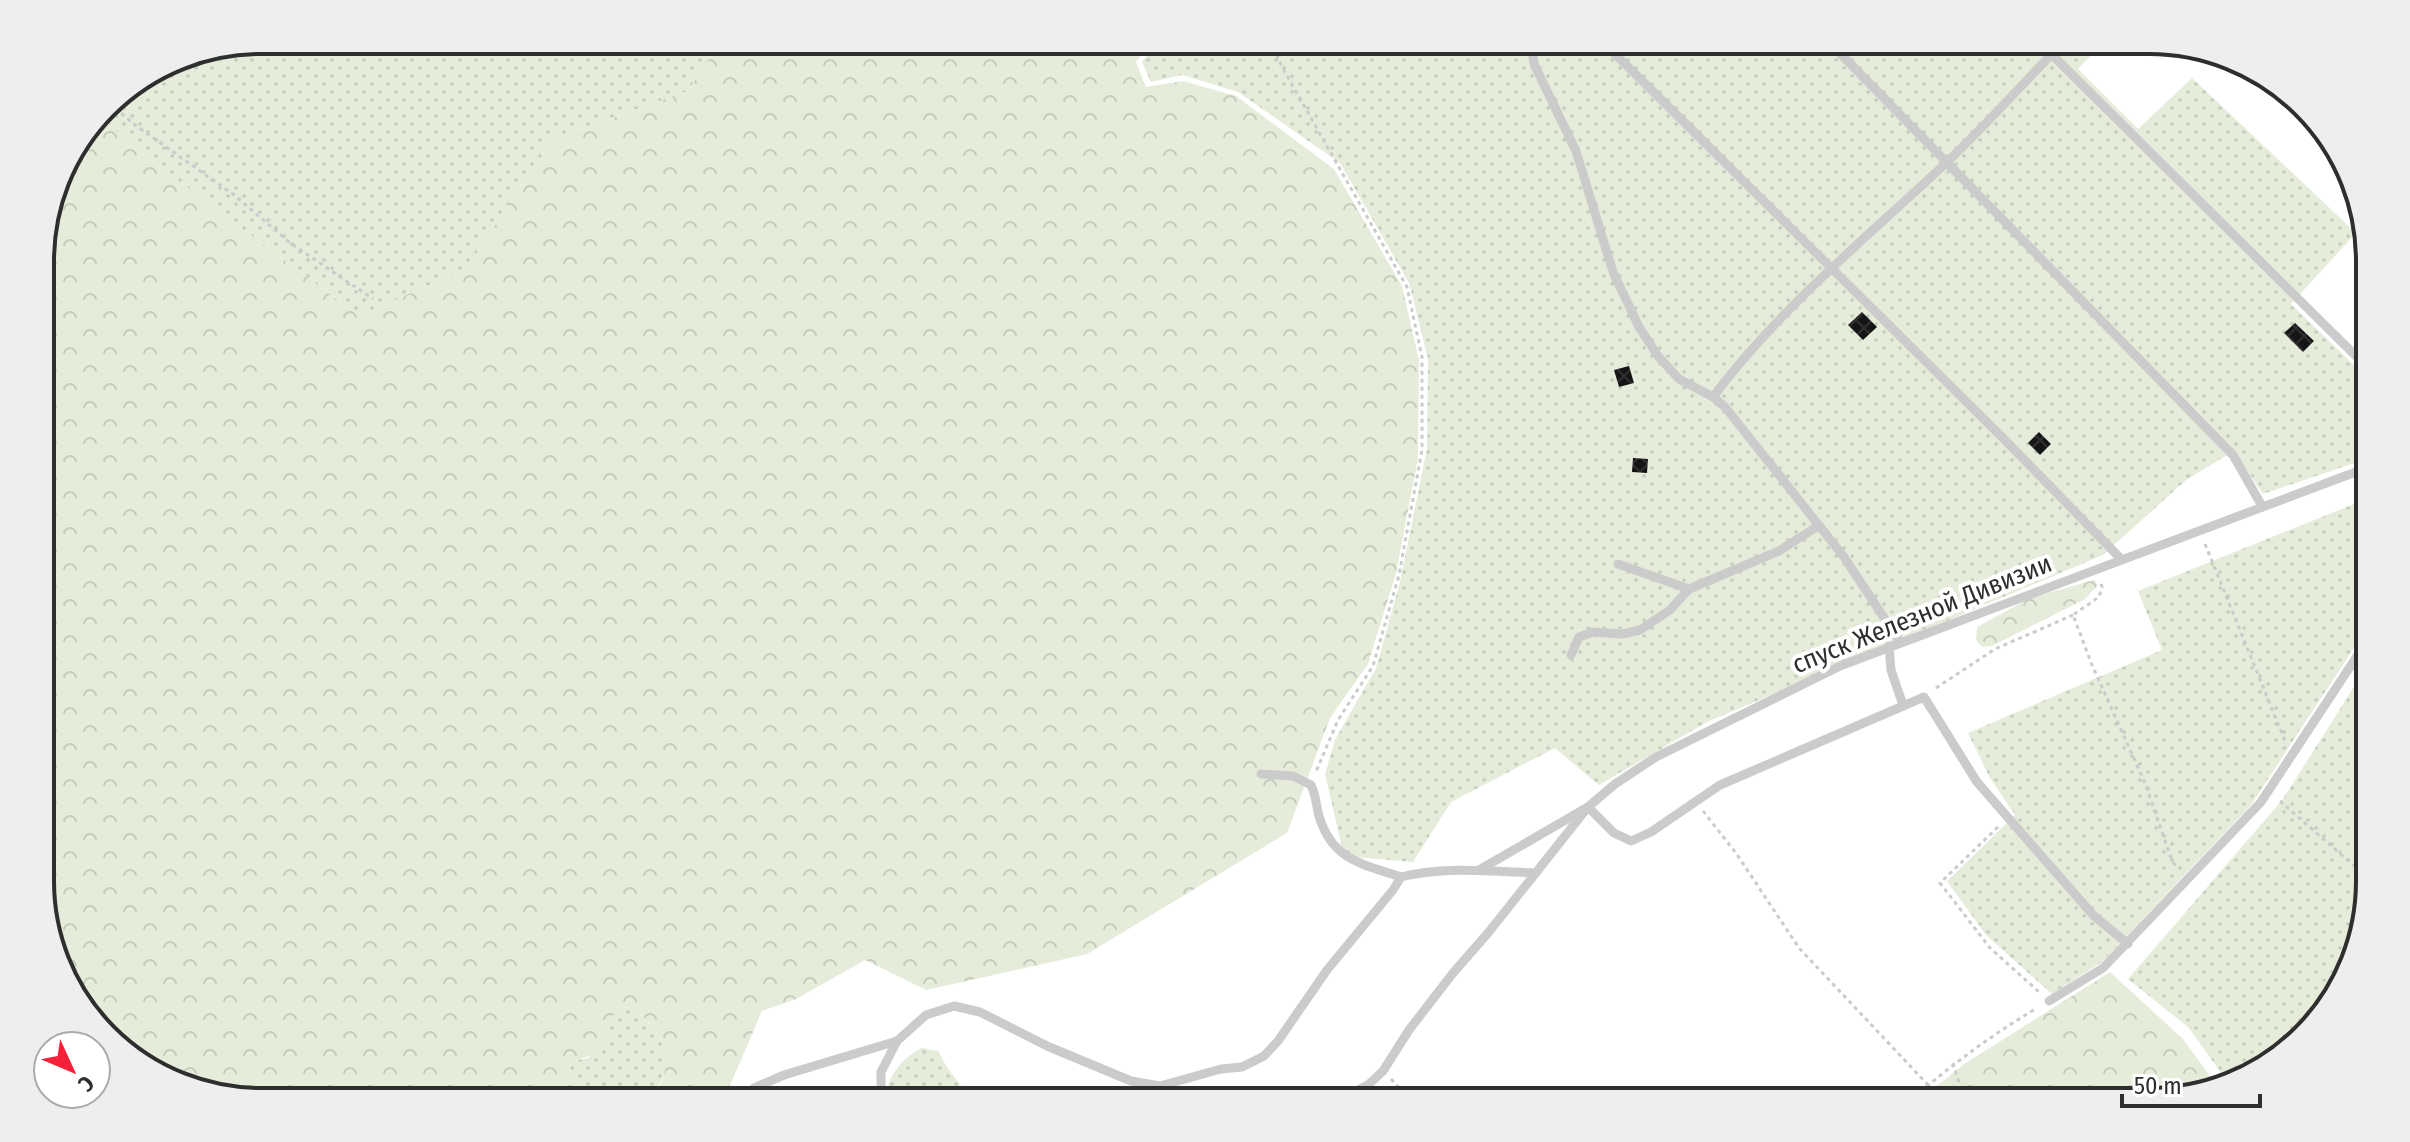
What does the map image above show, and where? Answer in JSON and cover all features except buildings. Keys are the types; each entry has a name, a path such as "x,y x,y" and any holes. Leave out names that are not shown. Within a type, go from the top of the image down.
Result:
{"lane":[{"path":"1533,54 1534,64 1576,151 1613,272 1639,327 1658,356 1679,379 1725,407 1844,557 1900,642"},
{"path":"1615,54 1832,267 2121,559"},
{"path":"1841,54 2233,455 2262,506"},
{"path":"1713,397 1737,364 1832,267 1947,162 2051,55 2356,356"},
{"name":"спуск Железной Дивизии","path":"1383,1071 1409,1030 1588,807 1615,784 1656,757 1840,666 1889,646 2356,472"},
{"path":"1571,655 1579,637 1593,632 1622,634 1640,630 1670,610 1689,589 1779,551 1818,526"},
{"path":"1618,564 1689,589"},
{"path":"1889,646 1891,670 1903,705"},
{"path":"2049,1001 2103,968 2261,802 2356,658"},
{"path":"1479,870 1588,807 1614,833 1631,841 1651,832 1720,785 1924,697 1977,782 2093,915 2128,944"},
{"path":"1261,774 1293,776 1311,785 1327,836 1336,849 1358,862 1401,877 1423,872 1479,870 1535,873"},
{"path":"881,1088 881,1072 897,1041 926,1015 954,1006 980,1012 1047,1046 1131,1081 1160,1086 1221,1069 1242,1067 1264,1056 1278,1041 1327,970 1401,877"},
{"path":"754,1088 784,1075 897,1041"},
{"path":"1362,1088 1383,1071"}],"path":[{"path":"1276,54 1407,287 1422,357 1422,450 1399,575 1373,666 1338,720 1311,785"},
{"path":"118,111 234,195 289,242 373,299"},
{"path":"2200,529 2291,757"},
{"path":"1924,697 1995,649 2073,615 2099,597 2102,587 2095,569"},
{"path":"2073,615 2145,783 2171,858 2185,883"},
{"path":"2268,790 2356,868"},
{"path":"1696,801 1736,853 1799,948 1928,1085"},
{"path":"1924,1088 1994,1033 2049,1001 1990,948 1940,883 2008,817"},
{"path":"1953,1063 1961,1088"},
{"path":"1383,1071 1399,1088"}],"green space":[{"path":"247,54 712,54 688,91 553,139 466,269 359,316 130,144 107,122 124,105 157,82 194,65 220,58"},
{"path":"712,54 1142,54 1136,62 1146,87 1183,81 1236,96 1334,169 1402,286 1419,360 1418,458 1396,574 1368,664 1330,718 1287,833 1087,954 926,990 865,960 796,999 762,1011 729,1088 656,1088 664,1076 665,1059 661,1040 643,1017 626,1007 615,1013 609,1022 607,1044 602,1052 577,1060 569,1069 582,1088 247,1088 207,1081 182,1072 157,1060 115,1027 82,985 70,960 61,935 54,881 54,247 61,207 75,169 107,122 130,144 359,316 466,269 553,139 688,91"},
{"path":"1148,54 2092,54 2078,69 2138,129 2192,78 2353,230 2354,235 2291,304 2356,367 2356,462 2263,494 2234,451 2186,480 2103,555 1707,722 1599,785 1555,748 1451,802 1413,862 1344,856 1325,774 1335,740 1376,668 1400,582 1427,448 1428,359 1409,283 1340,163 1238,92 1182,75 1151,82 1142,62"},
{"path":"2356,503 2356,645 2251,805 2102,962 2052,994 1986,935 1947,881 2015,815 1990,778 1968,733 2162,650 2138,591"},
{"path":"2094,580 2098,585 2085,599 1992,646 1982,647 1976,640 1977,627 2030,598"},
{"path":"2356,684 2356,881 2352,922 2345,948 2328,985 2295,1027 2253,1060 2222,1074 2189,1028 2128,979 2283,799"},
{"path":"2110,972 2183,1039 2212,1078 2163,1088 1934,1088 1964,1064"},
{"path":"626,1007 656,1031 662,1042 666,1066 656,1088 582,1088 573,1079 569,1069 577,1060 588,1058 607,1044 606,1032 615,1013"},
{"path":"922,1048 938,1051 963,1088 888,1088 896,1070"}]}
